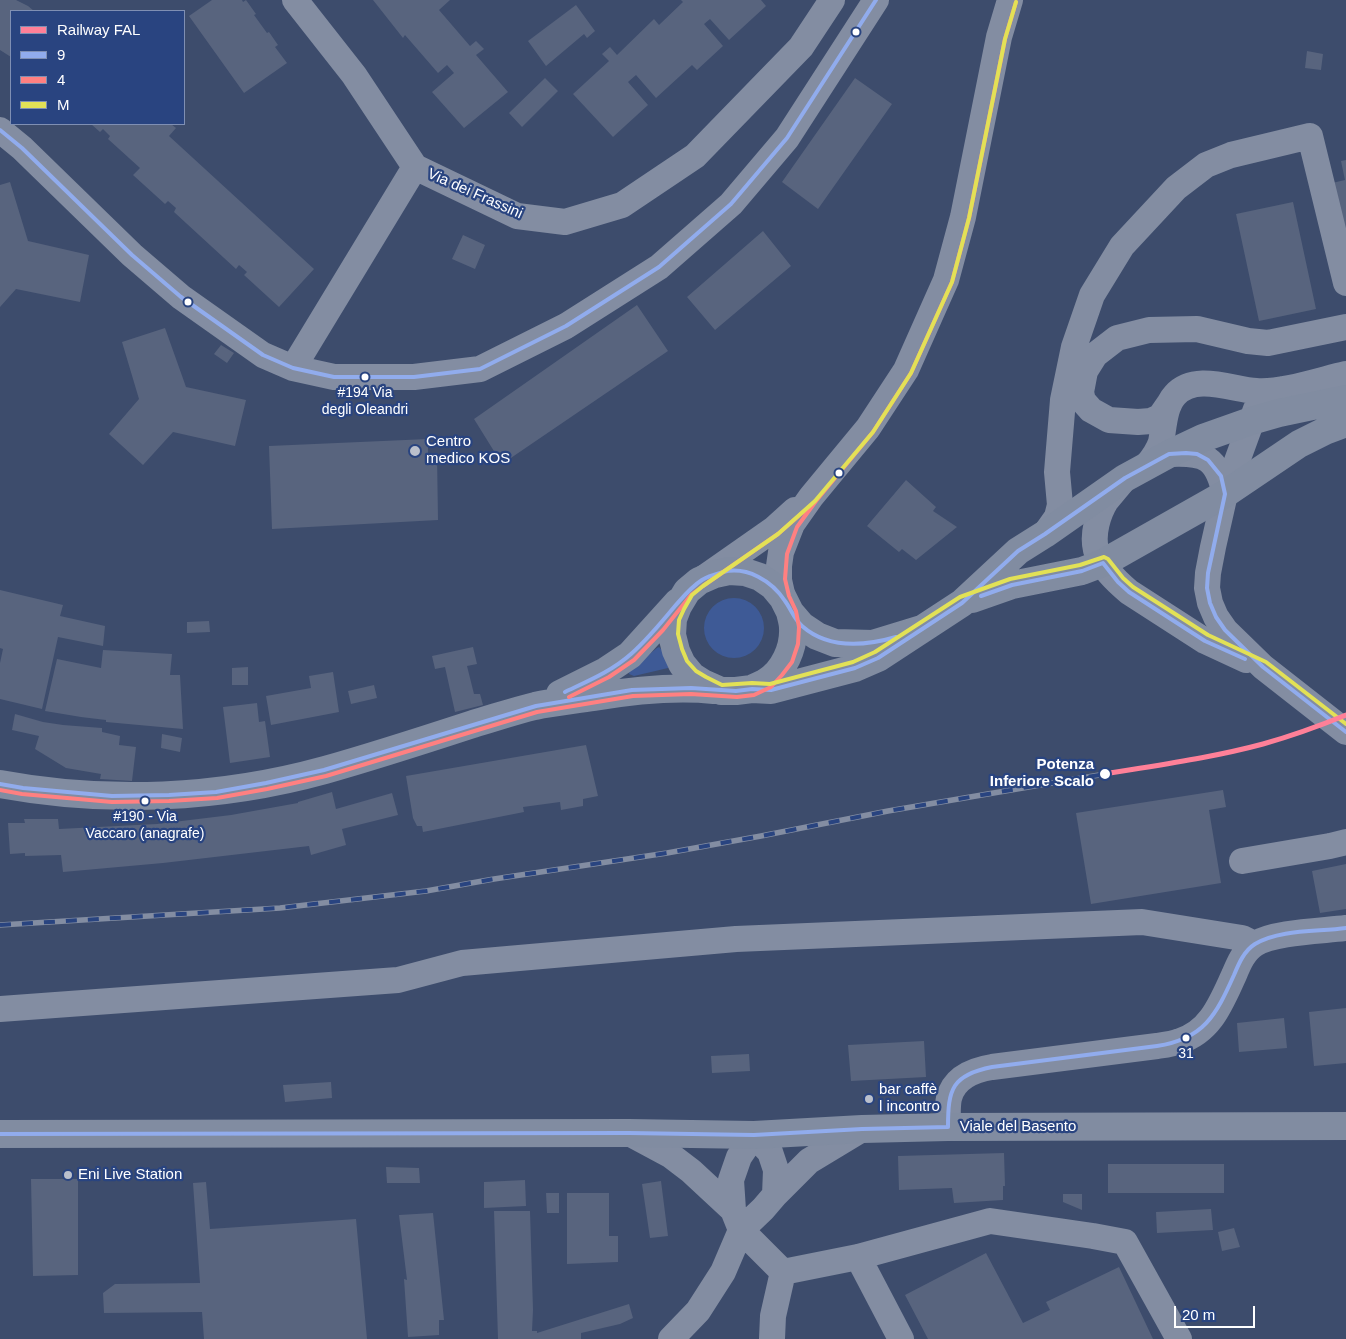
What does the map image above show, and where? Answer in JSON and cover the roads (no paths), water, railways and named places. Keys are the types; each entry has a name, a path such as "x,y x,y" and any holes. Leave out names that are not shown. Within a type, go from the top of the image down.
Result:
{"main road":[{"path":"0,784 23,788 112,796 216,792 266,784 324,770 536,706 632,690 691,688 721,691 772,690 855,668 878,658 962,603 1018,551 1147,466 1203,438 1251,421 1346,399"},
{"path":"962,603 1012,586 1082,570 1103,563 1225,494 1299,444 1346,423"},
{"path":"536,706 606,671 630,654 658,626 693,586 714,574 729,571 745,572 760,577 773,586 802,626 816,636 835,642 872,644 922,629"},
{"path":"693,586 678,606 672,635 682,664 692,676 721,691"},
{"path":"752,689 767,682 787,659 792,644 793,628 787,605"},
{"name":"Viale del Basento","path":"0,1134 629,1133 754,1135 862,1129 948,1127 1346,1126"}],"street":[{"name":"Via dei Frassini","path":"295,0 354,74 416,167 517,216 565,222 622,205 695,156 801,47 832,0"},
{"path":"0,130 22,148 132,255 181,297 263,354 293,368 334,377 414,377 480,369 566,326 659,267 730,204 787,138 876,0"},
{"path":"787,605 779,580 779,566 781,552 792,524 811,497 868,428 906,370 946,280 963,217 999,38 1010,0"},
{"path":"1045,534 1057,517 1060,505 1057,472 1063,400 1074,347 1092,295 1122,246 1176,188 1206,165 1231,154 1310,136 1346,283"},
{"path":"293,368 416,167"},
{"path":"1346,327 1268,343 1248,341 1197,330 1149,330 1117,338 1095,354 1085,371 1081,392 1083,401 1091,410 1109,420 1138,422 1151,421 1160,417 1175,395 1185,387 1196,384 1211,384 1256,391 1283,389 1346,374"},
{"path":"1283,389 1262,401 1251,421 1225,494 1208,573 1207,588 1210,603 1216,617 1225,630 1263,667 1346,732"},
{"path":"1169,404 1161,443 1157,453 1147,466 1106,501 1097,526 1096,550 1103,563 1118,582 1129,592 1205,642 1263,667"},
{"path":"1147,466 1186,453 1197,454 1208,460 1221,476 1225,494"},
{"path":"693,586 774,529 811,497"},
{"path":"1242,862 1341,846"},
{"path":"0,1009 398,980 462,963 736,939 1142,922 1242,938 1254,944"},
{"path":"948,1127 948,1100 951,1092 957,1082 978,1069 1178,1042 1191,1037 1210,1022 1240,961 1254,944 1264,939 1278,936 1346,928"},
{"path":"737,1220 763,1209 809,1161 862,1129"},
{"path":"629,1133 670,1155 691,1171 783,1272"},
{"path":"671,1339 698,1311 723,1272 737,1220 731,1180 739,1157 754,1135 770,1152 776,1170 775,1195"},
{"path":"783,1272 858,1257 990,1221 1093,1236 1125,1242 1179,1339"},
{"path":"858,1257 901,1339"},
{"path":"772,1339 772,1316 783,1272"}],"railway":[{"path":"0,925 280,908 426,891 667,853 888,811 1105,774"}],"rail line":[{"name":"FAL","path":"1105,774 1243,749 1294,734 1346,715"}],"place":[{"name":"#194 Via degli Oleandri","path":"365,377"},
{"name":"Centro medico KOS","path":"415,451"},
{"name":"Potenza Inferiore Scalo","path":"1105,774"},
{"name":"#190 - Via Vaccaro (anagrafe)","path":"145,801"},
{"name":"31","path":"1186,1038"},
{"name":"bar caffè l incontro","path":"869,1099"},
{"name":"Eni Live Station","path":"68,1175"}]}
